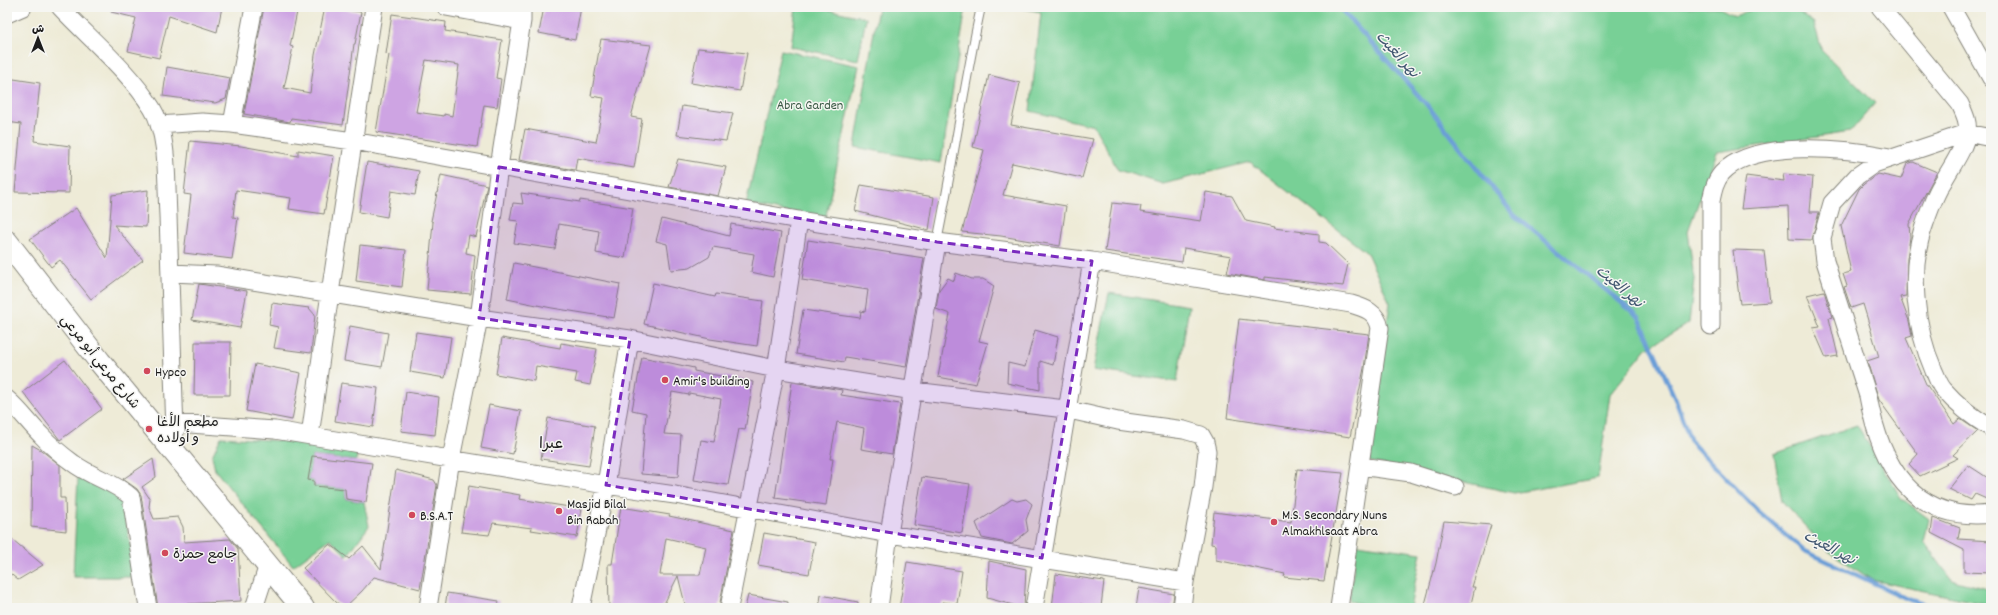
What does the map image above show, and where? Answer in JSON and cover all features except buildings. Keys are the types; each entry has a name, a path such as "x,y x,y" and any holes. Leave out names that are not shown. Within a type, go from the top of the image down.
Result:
{"main road":[{"name":"شارع مرعي أبو مرعي","path":"7,242 100,362 303,608"}],"street":[{"path":"7,14 23,7"},
{"path":"60,7 136,86 152,108 159,125 165,152 171,273 175,452"},
{"path":"232,124 254,7"},
{"path":"310,436 330,293 374,7"},
{"path":"428,608 451,459 479,318 499,167 522,14 446,7"},
{"path":"1880,7 1960,104 1967,119 1967,133 1958,156 1942,183 1924,224 1916,258 1916,295 1922,336 1930,362 1942,389 1968,413 1991,428"},
{"path":"1951,7 1991,78"},
{"path":"159,125 202,122 232,124 353,141 799,220 937,242 1092,261 1351,304 1373,314 1378,320 1380,328 1339,608"},
{"path":"1991,138 1967,133 1874,164 1857,176 1832,203 1822,238 1825,261 1868,396 1872,419 1886,459 1908,490 1928,505 1958,514 1991,514"},
{"path":"1711,326 1711,201 1715,185 1721,174 1731,165 1748,158 1783,150 1807,148 1873,154 1892,158"},
{"path":"729,608 776,369 799,220"},
{"path":"879,608 889,534 914,391 937,242"},
{"path":"1034,608 1065,410 1092,261"},
{"path":"171,273 216,275 479,318 630,338 776,369 914,391 1065,410 1118,421 1184,430 1201,435 1205,442 1207,451 1203,487 1185,582 1182,608"},
{"path":"581,608 606,485 630,338"},
{"path":"7,399 18,408 41,435 74,464 97,478 123,490 131,497 148,608"},
{"path":"175,423 275,430 675,495 889,534 1185,582"},
{"path":"1360,466 1411,473 1455,487"},
{"path":"254,608 268,565"}],"lane":[{"path":"937,242 969,62 981,7"}],"highlighted area":[{"path":"499,167 937,242 1092,261 1042,558 606,485 630,339 479,318"}],"green space":[{"path":"796,7 817,7 866,18 858,60 791,47"},
{"path":"878,7 966,7 941,163 855,147"},
{"path":"1015,7 1718,7 1735,16 1758,7 1792,7 1814,23 1822,51 1875,103 1850,132 1717,152 1688,231 1694,279 1689,323 1647,348 1610,394 1598,478 1514,493 1367,461 1390,303 1367,253 1250,162 1163,184 1118,170 1094,126 1030,111 1041,12"},
{"name":"Abra Garden","path":"781,50 859,66 825,220 746,204"},
{"path":"1109,293 1189,306 1177,382 1093,370"},
{"path":"1857,425 1901,498 1929,519 1924,542 1952,580 1991,590 1991,605 1872,580 1827,550 1782,501 1774,454"},
{"path":"221,437 299,442 358,450 356,461 312,456 308,480 314,481 314,486 345,489 346,499 364,502 369,526 347,556 330,539 293,566 215,470 212,456"},
{"path":"78,477 122,497 136,577 73,577"},
{"path":"1357,544 1421,553 1410,608 1379,608 1349,601"}],"waterway":[{"name":"نهر الغيث","path":"1339,7 1427,105 1514,215 1639,317 1676,401 1691,442 1757,510 1805,551 1910,600 1936,608"}],"place":[{"name":"Hypco","path":"147,371"},
{"name":"Amir's building","path":"665,380"},
{"name":"مطعم الأغا و أولاده","path":"149,429"},
{"name":"Masjid Bilal Bin Rabah","path":"559,511"},
{"name":"B.S.A.T","path":"412,515"},
{"name":"M.S. Secondary Nuns Almakhlsaat Abra","path":"1274,522"},
{"name":"جامع حمزة","path":"165,553"}],"district":[{"name":"عبرا","path":"551,442"}]}
